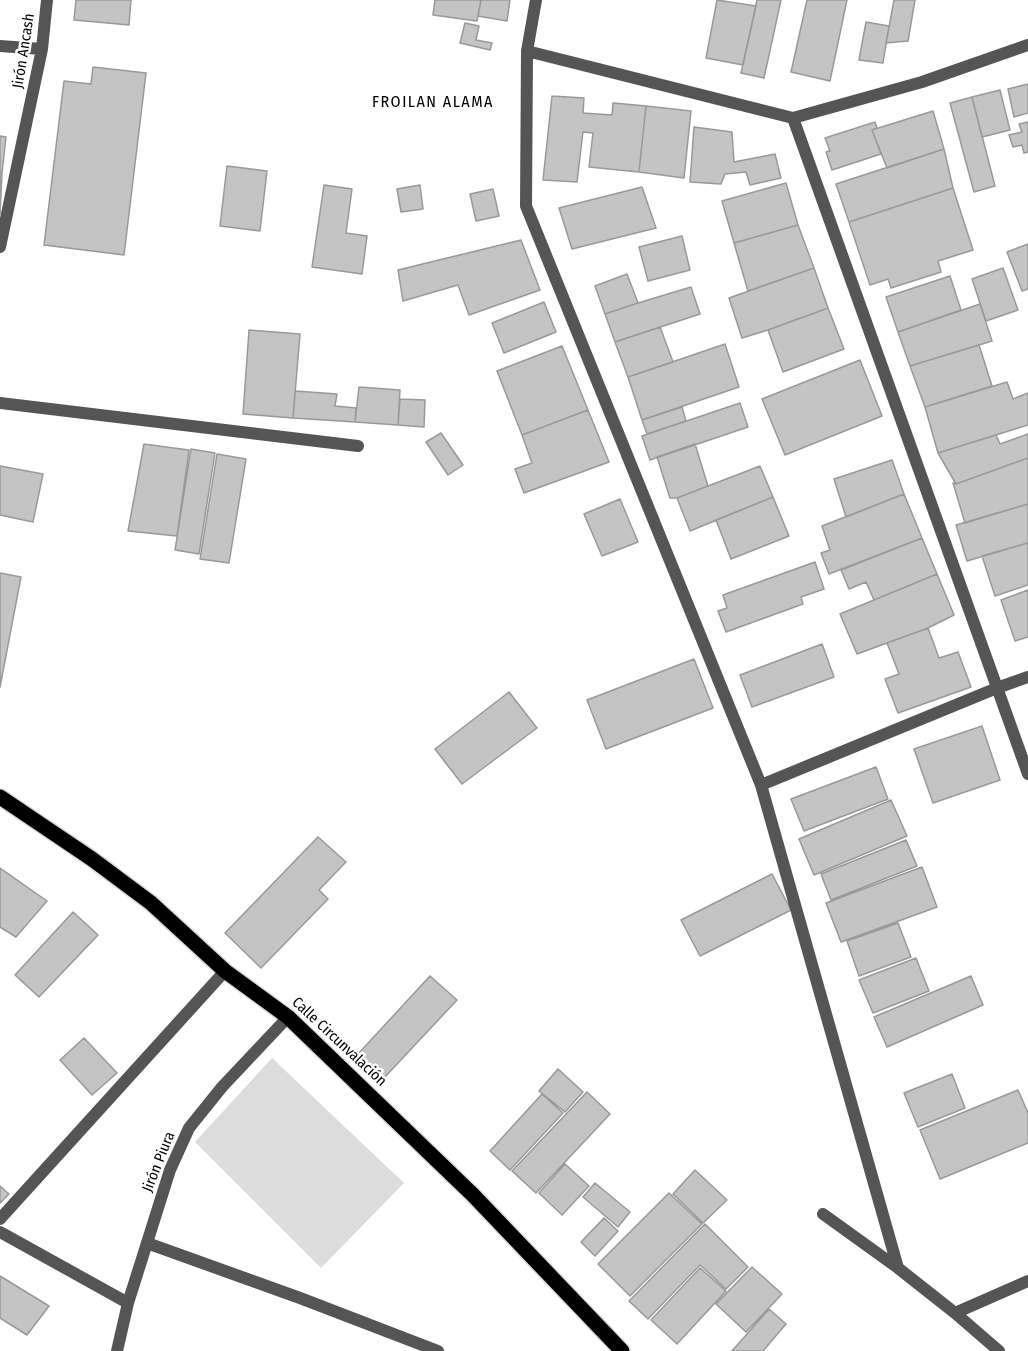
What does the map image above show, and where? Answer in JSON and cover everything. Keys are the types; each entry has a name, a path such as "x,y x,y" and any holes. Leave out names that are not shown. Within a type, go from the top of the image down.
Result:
{"main road":[{"name":"Calle Circunvalación","path":"0,797 92,859 151,903 225,971 288,1017 473,1194 622,1351"}],"street":[{"name":"Jirón Ancash","path":"0,248 42,49 47,0"},
{"path":"536,0 526,51 526,206 761,785 898,1268"},
{"path":"526,51 793,117 922,82 1028,45"},
{"path":"0,46 42,49"},
{"path":"793,117 1028,774"},
{"path":"0,403 358,446"},
{"path":"761,785 1028,677"},
{"path":"0,1219 225,971"},
{"name":"Jirón Piura","path":"117,1351 128,1303 170,1170 189,1128 222,1088 288,1017"},
{"path":"823,1214 898,1268 999,1351"},
{"path":"0,1232 128,1303"},
{"path":"147,1244 300,1298 438,1351"},
{"path":"955,1313 1028,1281"}],"shaded area":[{"path":"272,1058 404,1183 321,1268 195,1142"}],"building":[{"path":"76,0 131,0 129,25 74,20"},
{"path":"435,0 481,0 477,21 433,15"},
{"path":"481,0 510,0 507,21 478,16"},
{"path":"717,0 756,6 743,65 706,58"},
{"path":"757,0 781,0 764,78 741,73"},
{"path":"807,0 847,0 830,81 791,72"},
{"path":"894,0 915,0 908,41 886,43"},
{"path":"866,22 889,26 883,63 859,60"},
{"path":"465,23 479,26 476,40 492,43 490,50 460,43"},
{"path":"93,67 146,73 124,255 44,245 64,81 91,84"},
{"path":"1028,84 1028,113 1014,117 1008,89"},
{"path":"1000,90 1010,130 982,137 972,97"},
{"path":"552,96 584,98 583,113 612,115 613,103 646,106 639,172 589,167 593,133 583,132 577,182 543,180"},
{"path":"972,97 995,186 974,192 950,103"},
{"path":"646,106 691,111 684,178 639,172"},
{"path":"933,111 944,149 887,168 872,130"},
{"path":"875,122 877,128 872,130 881,154 832,170 826,152 830,151 825,138"},
{"path":"1028,122 1028,152 1024,153 1022,145 1013,147 1009,135 1022,132 1019,124"},
{"path":"694,127 732,132 734,162 775,154 781,178 750,185 746,172 725,174 721,184 690,182"},
{"path":"0,136 6,137 2,173 0,173"},
{"path":"944,149 953,188 849,222 836,184"},
{"path":"227,166 267,171 260,231 220,226"},
{"path":"0,173 2,173 0,214"},
{"path":"786,183 798,225 734,243 722,201"},
{"path":"324,185 352,189 346,233 367,236 362,274 312,267"},
{"path":"420,185 423,209 401,212 397,189"},
{"path":"642,187 656,228 572,249 559,208"},
{"path":"953,188 973,250 938,261 941,272 891,288 888,279 870,285 849,222"},
{"path":"493,189 499,216 476,221 470,194"},
{"path":"798,225 814,268 748,291 734,243"},
{"path":"682,236 690,270 648,281 639,247"},
{"path":"521,240 540,290 469,315 458,285 403,301 398,270"},
{"path":"1028,244 1028,289 1022,291 1007,252"},
{"path":"814,268 828,308 742,338 729,298"},
{"path":"1003,268 1018,310 986,321 972,279"},
{"path":"627,274 638,303 605,314 595,286"},
{"path":"950,276 961,310 898,332 886,297"},
{"path":"691,287 700,314 615,342 605,314"},
{"path":"544,302 556,332 504,353 492,323"},
{"path":"980,304 992,341 910,366 898,332"},
{"path":"828,308 844,349 783,372 768,330"},
{"path":"660,327 673,362 628,377 615,342"},
{"path":"249,330 300,334 293,418 243,414"},
{"path":"725,344 739,387 642,420 628,377"},
{"path":"979,345 992,386 925,407 910,366"},
{"path":"562,346 588,410 522,435 497,371"},
{"path":"860,360 882,416 785,455 762,399"},
{"path":"1007,382 1013,399 1028,393 1028,425 938,453 925,407"},
{"path":"359,387 400,390 398,425 355,422"},
{"path":"295,391 337,394 335,406 356,408 355,422 293,418"},
{"path":"400,399 425,400 424,427 398,425"},
{"path":"740,403 748,427 650,460 642,436"},
{"path":"682,407 686,421 647,434 642,420"},
{"path":"588,410 609,462 524,493 515,469 532,463 522,435"},
{"path":"441,433 463,465 448,475 426,442"},
{"path":"1028,434 1028,458 956,484 938,453 996,435 1000,444"},
{"path":"144,444 189,450 177,536 128,531"},
{"path":"695,444 708,486 677,498 670,498 657,457"},
{"path":"191,449 215,453 199,554 175,550"},
{"path":"217,454 246,459 229,563 200,559"},
{"path":"1028,458 1028,504 965,523 953,483 956,484"},
{"path":"892,460 904,494 846,517 834,479"},
{"path":"0,466 43,474 33,522 0,515"},
{"path":"760,466 773,497 690,531 677,498"},
{"path":"904,494 922,538 829,574 821,553 830,550 822,526"},
{"path":"773,497 789,536 731,559 716,520"},
{"path":"620,499 638,542 602,556 584,514"},
{"path":"1028,504 1028,543 967,561 956,525"},
{"path":"922,538 937,574 874,600 866,582 849,589 841,570"},
{"path":"1028,543 1028,585 995,596 982,556"},
{"path":"815,562 824,589 801,597 803,604 726,632 718,611 727,608 723,595"},
{"path":"0,573 21,577 0,687"},
{"path":"937,574 954,615 928,628 857,654 840,614"},
{"path":"1028,590 1028,637 1015,641 1001,600"},
{"path":"928,628 939,658 958,652 971,687 898,713 885,679 899,674 887,643"},
{"path":"822,644 834,677 752,707 740,675"},
{"path":"694,659 713,708 606,749 587,700"},
{"path":"509,692 537,728 462,784 435,749"},
{"path":"982,726 1000,780 933,803 914,749"},
{"path":"876,767 888,799 804,831 791,799"},
{"path":"891,800 907,836 814,875 799,839"},
{"path":"318,837 346,862 319,890 328,899 261,968 225,933"},
{"path":"906,840 917,866 831,900 821,874"},
{"path":"922,867 937,907 841,942 826,903"},
{"path":"0,868 47,901 16,937 0,927"},
{"path":"772,874 791,910 700,956 681,920"},
{"path":"73,912 98,935 39,997 15,975"},
{"path":"898,923 911,957 859,976 847,941"},
{"path":"916,958 929,991 873,1013 859,980"},
{"path":"430,976 457,1000 384,1078 358,1054"},
{"path":"971,976 983,1005 887,1047 874,1017"},
{"path":"84,1038 117,1073 92,1095 60,1060"},
{"path":"558,1069 583,1092 565,1112 539,1091"},
{"path":"952,1074 965,1108 918,1127 904,1093"},
{"path":"1018,1090 1028,1113 1028,1143 940,1179 920,1130"},
{"path":"587,1092 610,1114 536,1193 512,1171"},
{"path":"542,1094 563,1113 510,1170 490,1151"},
{"path":"565,1164 589,1186 562,1215 539,1193"},
{"path":"695,1170 727,1200 703,1223 673,1194"},
{"path":"595,1183 630,1212 618,1227 583,1197"},
{"path":"0,1186 9,1194 0,1203"},
{"path":"669,1193 702,1224 630,1296 598,1264"},
{"path":"604,1218 618,1231 595,1256 581,1242"},
{"path":"705,1224 748,1267 726,1289 700,1265 648,1319 629,1301"},
{"path":"752,1267 782,1294 746,1332 716,1304"},
{"path":"700,1268 726,1291 677,1344 651,1320"},
{"path":"0,1276 49,1306 27,1335 0,1318"},
{"path":"769,1309 786,1324 763,1351 732,1351"}],"district":[{"name":"FROILAN ALAMA","path":"433,103"}]}
